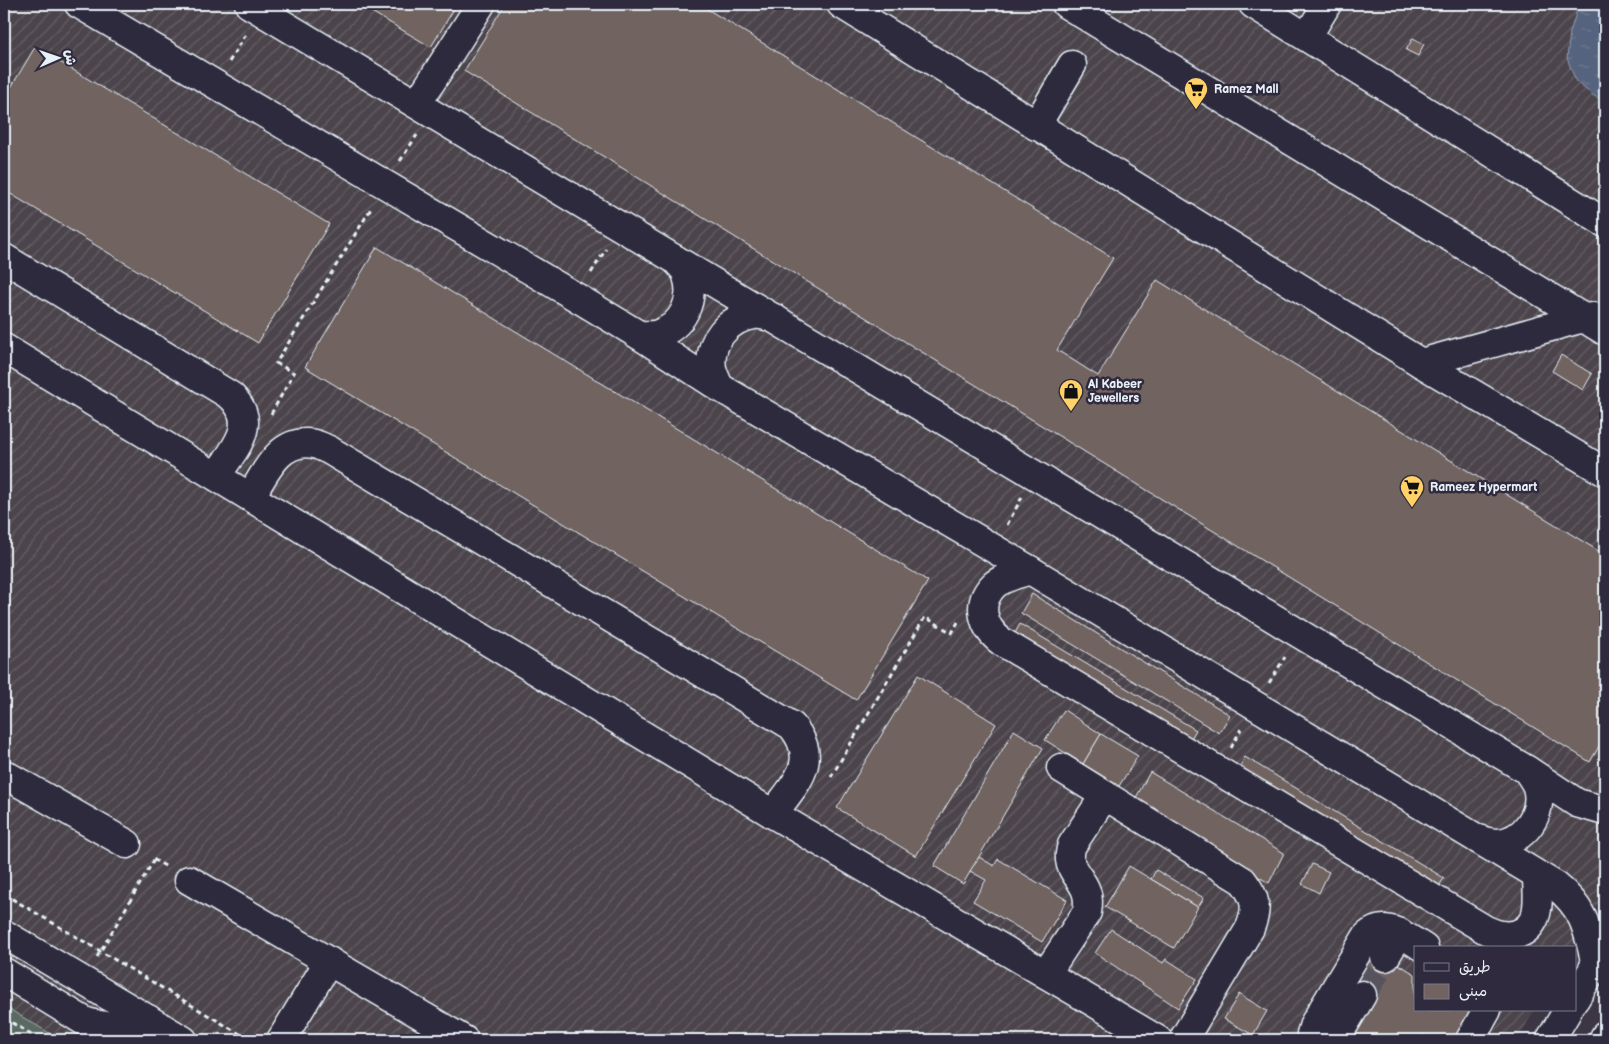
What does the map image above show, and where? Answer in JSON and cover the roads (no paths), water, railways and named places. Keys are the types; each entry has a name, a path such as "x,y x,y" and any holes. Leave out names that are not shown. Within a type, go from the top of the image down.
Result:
{"street":[{"path":"79,4 105,13 215,84 576,297 719,387 1030,570 1538,876 1568,896 1578,907 1600,957 1576,996"},
{"path":"424,108 481,4"},
{"path":"841,4 1420,363 1605,472"},
{"path":"1066,4 1598,322"},
{"path":"1254,4 1605,223"},
{"path":"1306,37 1327,4"},
{"path":"255,7 1527,770 1578,803 1605,811"},
{"path":"1036,126 1072,65"},
{"path":"4,258 231,396 240,404 244,414 245,426 241,437 217,476"},
{"path":"639,335 657,334 674,326 686,311 690,293 687,275 676,260"},
{"path":"719,387 712,369 713,349 721,332 737,320 746,317 755,315 774,318"},
{"path":"1420,363 1598,322"},
{"path":"4,348 773,814 1158,1040"},
{"path":"251,496 272,461 283,450 298,444 314,444 329,450 792,726 800,737 805,751 805,765 799,778 773,814"},
{"path":"1030,570 1006,578 995,585 986,596 983,610 985,623 993,635 1002,642 1498,936 1512,936 1525,930 1534,919 1537,905 1538,876"},
{"path":"1060,768 1243,881 1251,891 1255,904 1255,916 1250,928 1183,1040"},
{"path":"1478,840 1497,843 1516,838 1530,825 1538,806 1537,787 1527,770"},
{"path":"4,774 127,844"},
{"path":"1046,974 1087,912 1088,893 1073,871 1069,853 1072,845 1105,796"},
{"path":"189,880 464,1040"},
{"path":"1312,1040 1311,1034 1314,1024 1367,936 1379,928 1387,928 1400,933 1421,946"},
{"path":"1385,957 1400,933"},
{"path":"4,934 183,1040"},
{"path":"281,1040 329,962"},
{"path":"4,972 84,1021 110,1027 124,1026 148,1020"},
{"path":"1335,1040 1362,995"},
{"path":"1470,1040 1486,1012"},
{"path":"1550,1040 1567,1012"},
{"path":"1603,1040 1605,1036"}],"water":[{"path":"1579,4 1605,4 1605,102 1576,82 1567,58 1570,32"}],"tunnel":[{"path":"1362,995 1385,957"}],"place":[{"name":"Ramez Mall","path":"1196,110"},
{"name":"Al Kabeer Jewellers","path":"1071,412"},
{"name":"Rameez Hypermart","path":"1412,508"}]}
